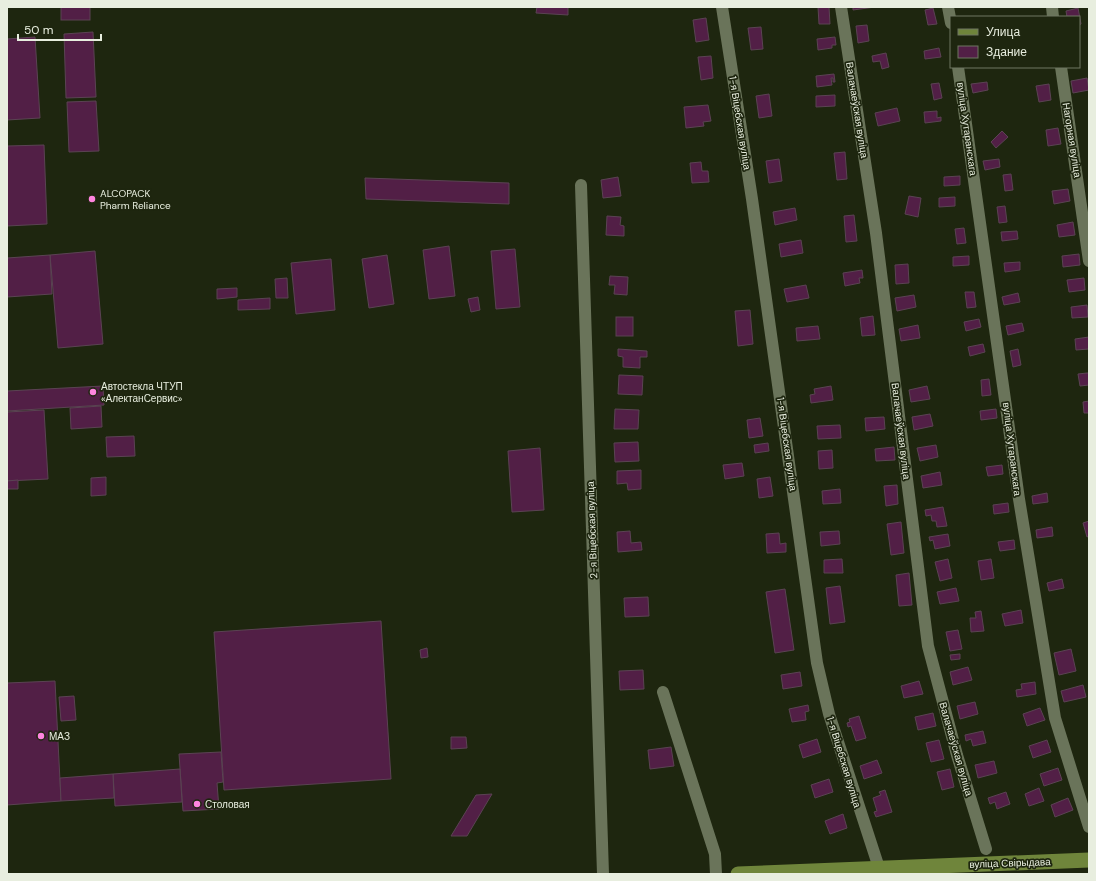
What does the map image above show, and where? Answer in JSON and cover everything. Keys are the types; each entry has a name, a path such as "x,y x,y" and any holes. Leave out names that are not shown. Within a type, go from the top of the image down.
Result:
{"main road":[{"name":"вуліца Свірыдава","path":"738,874 880,871 1089,860"}],"street":[{"name":"1-я Віцебская вуліца","path":"722,7 752,199 817,663 829,714 880,871"},
{"name":"Валачаеўская вуліца","path":"841,7 876,233 928,646 957,755 986,849"},
{"path":"948,7 950,18"},
{"name":"вуліца Хутаранскага","path":"958,68 1019,499 1054,718 1089,827"},
{"name":"Нагорная вуліца","path":"1061,68 1089,261"},
{"name":"2-я Віцебская вуліца","path":"581,185 603,874"},
{"path":"663,692 715,854 716,874"}],"building":[{"path":"61,7 90,7 90,20 61,20"},
{"path":"537,7 568,7 568,15 536,13"},
{"path":"818,7 829,7 830,24 819,24"},
{"path":"853,7 875,7 853,10"},
{"path":"933,8 937,24 928,25 925,10"},
{"path":"1078,8 1080,16 1067,16 1066,11"},
{"path":"706,18 709,40 696,42 693,20"},
{"path":"867,25 869,41 858,43 856,26"},
{"path":"761,27 763,49 751,50 748,28"},
{"path":"93,32 96,97 66,98 64,34"},
{"path":"35,37 40,118 7,120 7,39"},
{"path":"835,37 836,45 832,45 832,48 818,50 817,39"},
{"path":"939,48 941,57 925,59 924,51"},
{"path":"886,53 889,67 882,69 880,61 873,62 872,56"},
{"path":"711,56 713,78 701,80 698,57"},
{"path":"834,74 835,82 833,82 833,78 831,78 832,85 817,87 816,76"},
{"path":"1087,78 1089,90 1073,93 1071,81"},
{"path":"987,82 988,90 973,93 971,84"},
{"path":"939,83 942,98 934,100 931,84"},
{"path":"1049,84 1051,100 1039,102 1036,86"},
{"path":"769,94 772,116 759,118 756,96"},
{"path":"835,95 835,106 816,107 816,96"},
{"path":"96,101 99,151 69,152 67,102"},
{"path":"708,105 711,121 703,122 704,126 686,128 684,107"},
{"path":"897,108 900,121 878,126 875,113"},
{"path":"937,111 937,118 941,117 941,121 925,123 924,112"},
{"path":"1058,128 1061,144 1048,146 1046,130"},
{"path":"1002,131 1008,137 996,148 991,142"},
{"path":"44,145 47,224 7,226 7,146"},
{"path":"845,152 847,179 837,180 834,153"},
{"path":"779,159 782,181 769,183 766,161"},
{"path":"999,159 1000,167 985,170 983,161"},
{"path":"701,162 702,171 708,171 709,182 692,183 690,163"},
{"path":"1011,174 1013,190 1005,191 1003,175"},
{"path":"960,176 960,185 944,186 944,177"},
{"path":"618,177 621,196 603,198 601,180"},
{"path":"365,178 509,183 509,204 366,199"},
{"path":"1068,189 1070,201 1054,204 1052,191"},
{"path":"909,196 921,198 918,217 905,214"},
{"path":"955,197 955,206 939,207 939,198"},
{"path":"1005,206 1007,222 999,223 997,207"},
{"path":"795,208 797,220 775,225 773,212"},
{"path":"854,215 857,241 846,242 844,216"},
{"path":"607,216 621,217 620,225 624,226 624,236 606,235"},
{"path":"1073,222 1075,235 1059,237 1057,225"},
{"path":"964,228 966,243 957,244 955,229"},
{"path":"1017,231 1018,239 1002,241 1001,232"},
{"path":"801,240 803,253 781,257 779,244"},
{"path":"449,246 455,296 429,299 423,250"},
{"path":"515,249 520,307 496,309 491,251"},
{"path":"95,251 103,344 58,348 50,255"},
{"path":"1079,254 1080,265 1063,267 1062,256"},
{"path":"50,255 52,294 7,297 7,258"},
{"path":"387,255 394,304 369,308 362,259"},
{"path":"969,256 969,265 953,266 953,257"},
{"path":"331,259 335,310 296,314 291,263"},
{"path":"1020,262 1020,270 1005,272 1004,263"},
{"path":"908,264 909,283 896,284 895,265"},
{"path":"862,270 863,278 859,278 860,283 845,286 843,273"},
{"path":"610,276 628,277 627,295 614,294 615,285 609,285"},
{"path":"287,278 288,298 276,298 275,279"},
{"path":"1084,278 1085,290 1069,292 1067,280"},
{"path":"806,285 809,298 787,302 784,289"},
{"path":"237,288 237,297 217,299 217,289"},
{"path":"965,292 974,292 976,307 967,308"},
{"path":"1018,293 1020,302 1004,305 1002,297"},
{"path":"914,295 916,307 897,311 895,298"},
{"path":"478,297 480,310 471,312 468,299"},
{"path":"270,298 270,309 238,310 238,300"},
{"path":"1087,305 1088,317 1072,318 1071,307"},
{"path":"750,310 753,344 738,346 735,311"},
{"path":"873,316 875,335 862,336 860,318"},
{"path":"616,317 633,317 633,336 616,336"},
{"path":"979,319 981,327 966,331 964,322"},
{"path":"1022,323 1024,331 1008,335 1006,326"},
{"path":"918,325 920,338 901,341 899,329"},
{"path":"818,326 820,339 797,341 796,328"},
{"path":"1089,337 1089,349 1076,350 1075,339"},
{"path":"983,344 985,352 970,356 968,347"},
{"path":"618,349 647,351 647,357 640,357 640,368 623,367 623,357 618,356"},
{"path":"1018,349 1021,365 1013,367 1010,351"},
{"path":"1089,373 1089,385 1080,386 1078,374"},
{"path":"619,375 643,376 642,395 618,394"},
{"path":"989,379 991,395 982,396 981,380"},
{"path":"103,386 104,405 7,411 7,391"},
{"path":"831,386 833,400 811,403 810,395 815,394 814,389"},
{"path":"927,386 930,399 911,402 909,390"},
{"path":"1089,401 1089,413 1084,413 1083,402"},
{"path":"101,406 102,427 71,429 70,408"},
{"path":"615,409 639,410 638,429 614,429"},
{"path":"996,409 997,418 981,420 980,411"},
{"path":"44,410 48,479 7,481 7,412"},
{"path":"930,414 933,426 914,430 912,417"},
{"path":"884,417 885,429 866,431 865,418"},
{"path":"760,418 763,436 749,438 747,420"},
{"path":"840,425 841,438 818,439 817,426"},
{"path":"134,436 135,456 107,457 106,437"},
{"path":"638,442 639,461 615,462 614,443"},
{"path":"768,443 769,451 755,453 754,445"},
{"path":"936,445 938,457 920,461 917,448"},
{"path":"894,447 895,460 876,461 875,449"},
{"path":"540,448 544,510 512,512 508,451"},
{"path":"832,450 833,468 819,469 818,451"},
{"path":"742,463 744,476 725,479 723,465"},
{"path":"1002,465 1003,474 988,476 986,467"},
{"path":"641,470 641,489 628,490 627,483 617,484 617,471"},
{"path":"940,472 942,485 923,488 921,476"},
{"path":"106,477 106,495 91,496 91,478"},
{"path":"770,477 773,496 759,498 757,479"},
{"path":"18,480 18,489 7,489 7,481"},
{"path":"897,485 898,504 886,506 884,486"},
{"path":"840,489 841,503 823,504 822,491"},
{"path":"1047,493 1048,502 1033,504 1032,496"},
{"path":"1008,503 1009,512 994,514 993,505"},
{"path":"943,507 947,526 937,527 936,521 932,521 931,515 926,516 925,510"},
{"path":"1089,521 1089,536 1087,537 1083,523"},
{"path":"901,522 904,553 891,555 887,524"},
{"path":"1052,527 1053,536 1037,538 1036,530"},
{"path":"630,531 631,543 641,542 642,550 618,552 617,532"},
{"path":"839,531 840,544 821,546 820,532"},
{"path":"779,533 780,544 786,543 786,552 767,553 766,534"},
{"path":"948,534 950,546 935,549 933,540 930,541 929,537"},
{"path":"1014,540 1015,549 1000,551 998,542"},
{"path":"842,559 843,573 824,573 824,560"},
{"path":"948,559 952,578 940,581 935,562"},
{"path":"991,559 994,578 981,580 978,561"},
{"path":"909,573 912,605 899,606 896,575"},
{"path":"1062,579 1064,588 1049,591 1047,583"},
{"path":"840,586 845,622 830,624 826,588"},
{"path":"956,588 959,601 940,604 937,592"},
{"path":"785,589 794,650 775,653 766,592"},
{"path":"648,597 649,616 625,617 624,598"},
{"path":"1021,610 1023,623 1005,626 1002,614"},
{"path":"981,611 984,631 971,632 970,618 976,618 975,612"},
{"path":"381,621 391,779 224,790 214,632"},
{"path":"958,630 962,649 950,651 946,632"},
{"path":"427,648 428,657 421,658 420,650"},
{"path":"1071,649 1076,671 1059,675 1054,653"},
{"path":"960,654 960,659 951,660 950,655"},
{"path":"968,667 972,680 953,685 950,672"},
{"path":"643,670 644,689 620,690 619,671"},
{"path":"800,672 802,686 783,689 781,675"},
{"path":"55,681 61,801 7,805 7,683"},
{"path":"919,681 923,694 904,698 901,686"},
{"path":"1035,682 1036,694 1017,697 1016,690 1022,689 1021,684"},
{"path":"1083,685 1086,697 1064,702 1061,691"},
{"path":"74,696 76,720 61,721 59,697"},
{"path":"975,702 978,714 960,719 957,706"},
{"path":"808,705 809,711 805,712 806,720 792,722 789,709"},
{"path":"1040,708 1045,720 1027,726 1023,714"},
{"path":"933,713 936,726 918,730 915,717"},
{"path":"859,716 866,738 856,741 851,726 848,727 847,723 850,722 849,719"},
{"path":"983,731 986,743 973,746 971,739 966,741 965,735"},
{"path":"451,737 466,737 467,748 451,749"},
{"path":"817,739 821,752 803,758 799,745"},
{"path":"939,740 944,759 931,762 926,743"},
{"path":"1047,740 1051,752 1033,758 1029,746"},
{"path":"671,747 674,766 650,769 648,750"},
{"path":"221,752 223,782 217,783 219,809 183,811 179,754"},
{"path":"877,760 882,773 864,779 860,766"},
{"path":"994,761 997,773 978,778 975,765"},
{"path":"1058,768 1062,780 1044,786 1040,774"},
{"path":"180,769 182,802 115,806 113,774"},
{"path":"950,769 954,787 942,790 937,772"},
{"path":"113,774 114,798 61,801 60,778"},
{"path":"829,779 833,792 815,798 811,785"},
{"path":"1039,788 1044,801 1029,806 1025,794"},
{"path":"885,790 892,812 876,817 874,812 877,811 873,798 881,795 879,792"},
{"path":"1006,792 1010,804 997,809 995,802 990,804 988,798"},
{"path":"492,794 467,836 451,836 476,795"},
{"path":"1068,798 1073,810 1055,817 1051,805"},
{"path":"843,814 847,828 830,834 825,821"}],"place":[{"name":"ALCOPACK Pharm Reliance","path":"92,199"},
{"name":"Автостекла ЧТУП «АлектанСервис»","path":"93,392"},
{"name":"МАЗ","path":"41,736"},
{"name":"Столовая","path":"197,804"}]}
